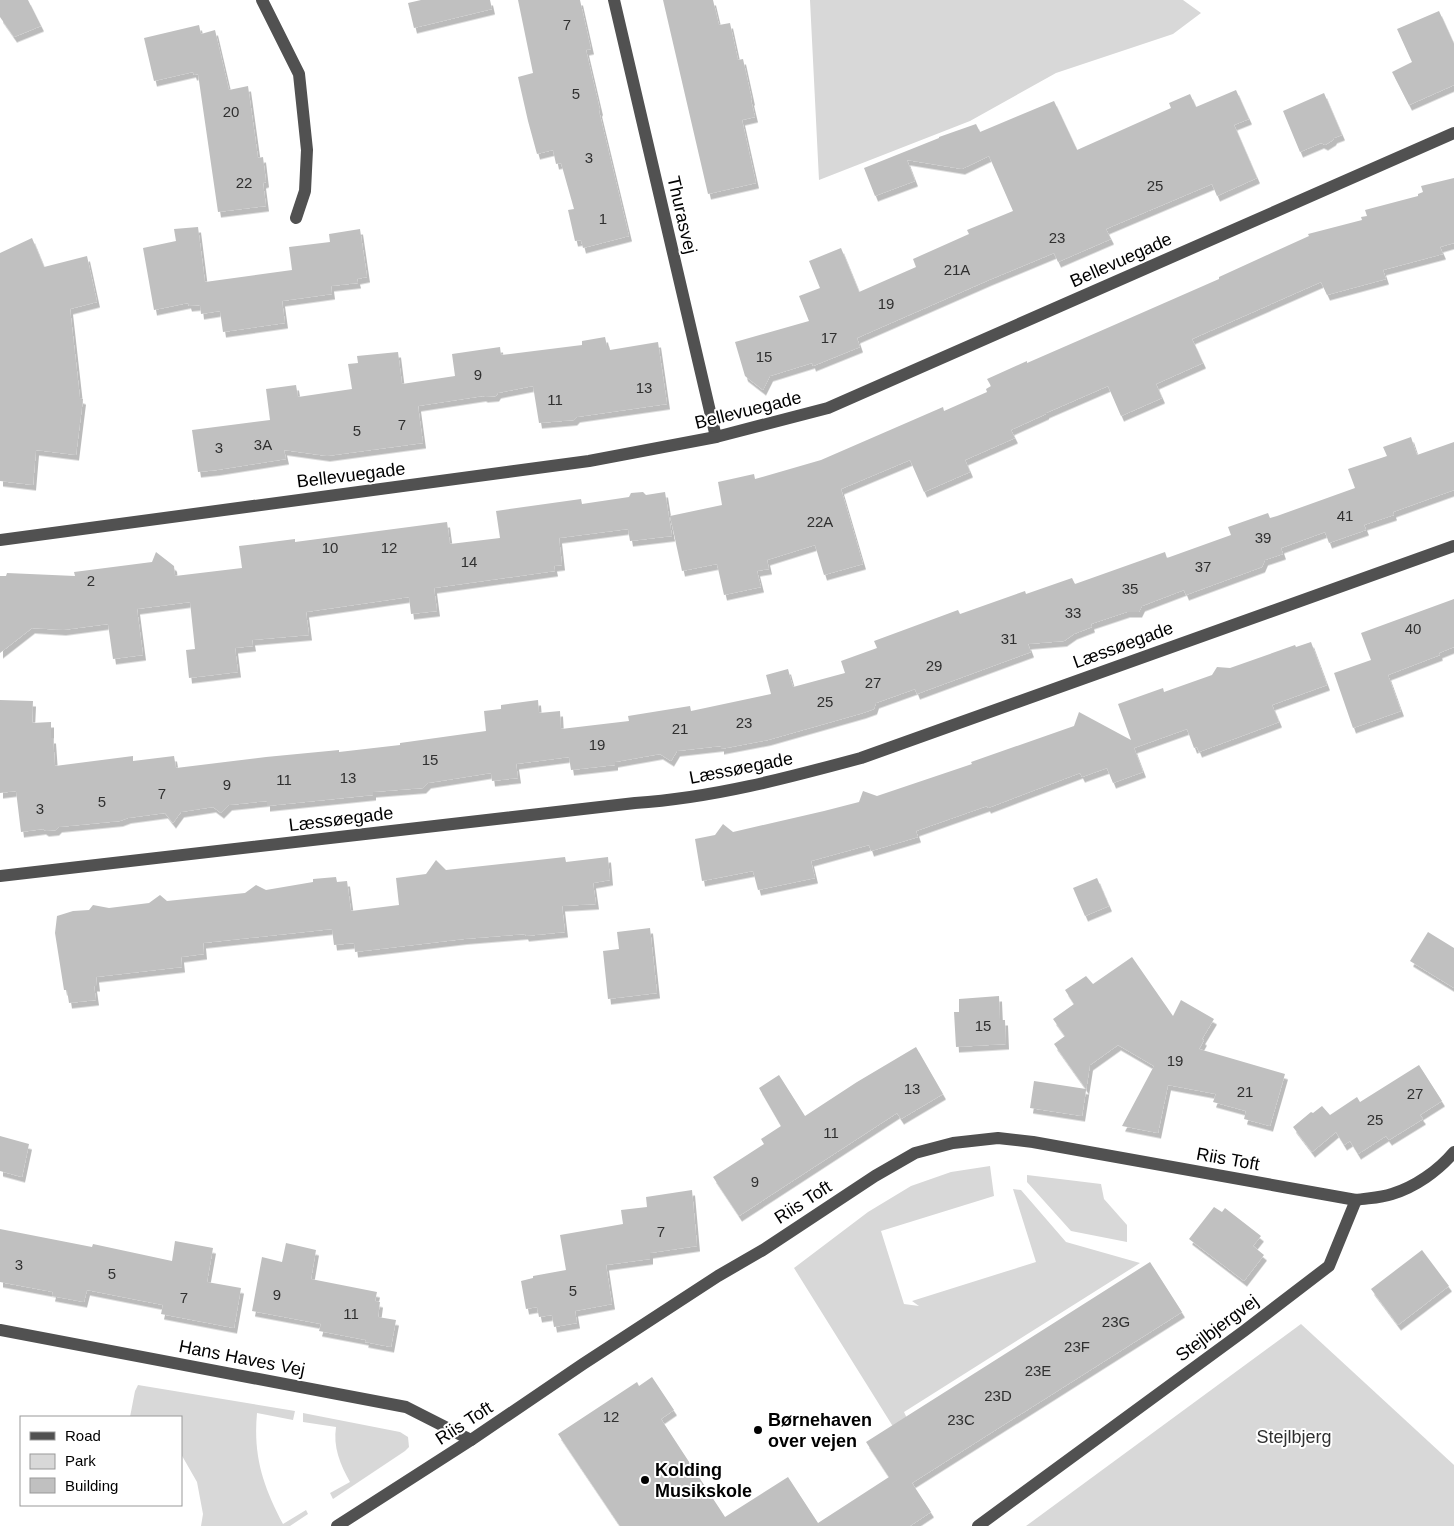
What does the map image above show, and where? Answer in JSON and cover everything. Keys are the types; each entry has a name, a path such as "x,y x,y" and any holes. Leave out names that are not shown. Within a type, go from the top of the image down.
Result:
{"street":[{"path":"262,0 299,74 307,150 305,191 296,218"},
{"name":"Thurasvej","path":"614,0 716,438"},
{"name":"Bellevuegade","path":"0,540 589,461 716,438 828,408 1454,133"},
{"name":"Læssøegade","path":"0,876 660,801 770,782 861,758 1454,546"},
{"name":"Riis Toft","path":"337,1526 471,1440 718,1276 763,1250 875,1176 915,1153 953,1143 998,1138 1033,1142 1356,1200"},
{"path":"1356,1200 1391,1194 1422,1180 1452,1159"},
{"name":"Stejlbjergvej","path":"978,1526 1244,1331 1328,1266 1356,1200"},
{"name":"Hans Haves Vej","path":"0,1330 406,1407 471,1440"}],"green space":[{"path":"810,0 1183,0 1201,13 1173,34 1056,73 970,121 819,180"},
{"path":"990,1166 994,1196 881,1231 904,1304 919,1306 912,1301 1036,1262 1013,1189 1021,1190 1066,1242 1140,1263 904,1412 922,1449 912,1457 794,1268 868,1212 911,1186 951,1172"},
{"path":"1027,1175 1101,1184 1104,1199 1127,1225 1127,1242 1071,1231 1027,1182"},
{"name":"Stejlbjerg","path":"1301,1324 1454,1465 1454,1526 1026,1526"},
{"path":"138,1385 295,1411 293,1420 257,1413 258,1457 265,1484 283,1524 306,1510 308,1514 290,1526 201,1526 203,1514 197,1482 182,1456 182,1416 130,1416"},
{"path":"303,1413 400,1432 408,1437 409,1447 333,1499 330,1493 350,1482 338,1455 336,1427 303,1422"}],"building":[{"path":"0,0 28,0 41,26 14,37 0,17"},
{"path":"421,0 490,0 492,9 414,28 408,3"},
{"path":"518,0 580,0 591,49 586,50 629,236 583,248 581,240 575,241 568,210 574,209 561,163 556,164 553,150 537,154 528,121 518,77 533,73"},
{"path":"663,0 713,0 719,25 730,23 738,60 743,59 755,117 742,120 756,183 708,194"},
{"path":"1439,11 1454,44 1454,85 1409,105 1392,72 1412,62 1397,29"},
{"path":"199,25 201,34 215,30 229,90 248,86 258,158 263,157 266,182 263,183 266,206 218,212 198,74 194,75 193,72 154,81 144,38"},
{"path":"1236,90 1249,119 1234,125 1257,178 1217,196 1212,184 1106,229 1111,239 1058,262 1054,253 989,280 857,338 860,347 813,366 812,363 770,376 763,390 745,376 735,342 809,321 799,296 820,288 809,261 841,248 859,292 916,267 913,259 969,234 967,230 1013,211 989,156 962,169 907,160 915,181 875,196 864,168 976,124 980,132 1054,101 1077,150 1171,108 1169,103 1190,94 1196,107"},
{"path":"1324,93 1342,135 1325,145 1321,143 1300,152 1283,111"},
{"path":"1454,178 1454,243 1440,247 1443,254 1383,270 1386,279 1327,295 1321,282 1192,339 1203,363 1156,384 1162,398 1121,416 1108,386 1011,430 1015,438 965,460 970,472 924,492 910,460 841,489 863,564 824,575 815,545 767,560 769,569 757,571 761,587 724,595 717,564 682,571 670,516 722,505 718,482 754,474 755,479 821,460 943,407 944,411 987,392 986,389 991,386 987,379 1219,279 1219,277 1309,236 1308,234 1362,220 1361,217 1367,216 1365,210 1418,196 1418,194 1423,192 1421,186"},
{"path":"198,227 205,282 292,270 289,247 330,242 329,234 360,229 367,277 357,279 358,283 331,286 332,294 282,301 285,323 223,332 220,311 201,314 200,305 189,306 188,303 154,310 143,248 176,241 174,229"},
{"path":"32,238 44,267 87,256 97,302 70,309 80,398 83,399 76,455 36,450 33,485 0,481 0,253"},
{"path":"605,337 610,350 658,342 667,404 577,417 574,420 539,423 533,386 498,393 496,396 483,396 418,406 423,443 327,456 284,450 286,459 198,472 192,430 270,420 266,389 296,385 298,397 352,389 348,364 358,363 357,356 398,352 402,384 455,376 452,354 500,347 501,355 582,345 582,341"},
{"path":"1411,437 1417,455 1454,442 1454,490 1393,512 1394,515 1364,525 1366,530 1329,543 1325,532 1281,548 1283,554 1265,560 1262,567 1186,595 1184,590 1142,606 1139,612 1127,612 1091,624 1092,627 1074,634 1064,641 1028,644 1031,652 917,694 915,689 876,703 874,709 863,713 768,740 721,749 721,746 677,751 671,761 660,754 615,762 615,765 571,770 569,757 516,764 518,778 492,781 491,773 428,783 423,788 373,792 373,795 267,806 267,801 229,805 221,813 213,807 181,812 173,823 165,813 128,818 120,821 59,827 56,830 46,831 43,829 21,832 16,791 0,793 0,700 33,701 32,723 51,722 55,766 133,756 133,761 174,756 176,768 266,757 339,750 339,752 400,745 400,743 486,731 484,711 501,709 501,705 538,700 539,713 560,711 561,729 629,721 628,716 690,706 691,711 771,694 766,675 788,669 793,687 845,673 841,661 877,648 874,641 958,610 960,614 1025,591 1026,594 1072,578 1075,584 1165,552 1167,558 1231,535 1228,527 1268,513 1270,518 1277,516 1355,488 1348,469 1387,456 1383,447"},
{"path":"643,492 646,495 665,492 672,536 630,541 628,529 559,538 562,565 554,566 555,571 434,588 437,611 411,614 409,597 306,612 309,635 252,640 253,646 235,648 238,672 189,678 186,650 195,649 190,602 137,609 143,655 113,659 108,624 63,630 32,628 0,653 0,576 6,576 7,573 75,576 74,572 152,562 156,552 174,566 175,576 242,568 239,546 295,539 295,542 447,522 450,544 500,538 496,511 581,499 582,504 629,497 631,493"},
{"path":"1454,599 1454,647 1439,653 1440,655 1388,675 1401,711 1353,728 1334,673 1371,660 1361,633"},
{"path":"1311,642 1327,685 1272,705 1279,722 1199,752 1197,747 1194,748 1187,729 1134,748 1143,772 1113,783 1107,768 1082,777 1080,773 988,808 987,806 916,831 918,837 871,851 869,845 811,861 815,878 758,890 753,871 702,881 695,839 715,835 723,824 733,832 859,802 863,791 877,796 972,764 971,762 1074,726 1079,712 1131,740 1118,704 1163,688 1164,692 1212,675 1217,667 1230,668 1295,645 1296,647"},
{"path":"565,857 566,862 608,857 610,880 593,883 596,904 562,906 565,932 464,939 355,952 354,943 334,945 332,929 203,943 204,954 181,957 182,967 96,977 97,986 94,986 96,1000 69,1003 67,990 64,990 55,933 57,916 73,911 89,910 93,905 109,908 149,903 160,895 167,901 245,893 256,885 266,890 313,882 313,879 336,877 337,882 347,881 351,911 399,905 396,878 426,874 436,860 446,870"},
{"path":"1097,878 1109,906 1085,916 1073,888"},
{"path":"650,928 657,993 608,999 603,951 619,949 617,932"},
{"path":"1428,932 1454,948 1454,988 1410,961"},
{"path":"1132,957 1173,1016 1181,1000 1214,1019 1202,1039 1204,1040 1199,1049 1285,1074 1270,1126 1244,1119 1246,1111 1213,1102 1216,1094 1168,1085 1158,1133 1122,1126 1154,1066 1118,1045 1090,1065 1082,1116 1030,1108 1034,1081 1086,1089 1054,1044 1065,1036 1053,1019 1074,1004 1065,990 1086,976 1093,984"},
{"path":"999,996 1000,1020 1005,1020 1006,1044 956,1047 954,1012 959,1012 959,999"},
{"path":"916,1047 943,1094 901,1119 897,1113 739,1216 713,1177 764,1144 761,1139 781,1126 759,1088 779,1075 805,1116"},
{"path":"1419,1065 1442,1101 1420,1115 1423,1119 1389,1140 1386,1136 1358,1154 1350,1141 1344,1145 1336,1132 1312,1152 1293,1127 1311,1112 1313,1113 1322,1106 1330,1115 1357,1097 1360,1102"},
{"path":"0,1136 29,1144 22,1177 0,1171"},
{"path":"692,1190 697,1246 650,1253 650,1259 606,1265 612,1304 575,1311 577,1323 554,1327 552,1315 539,1317 537,1307 526,1309 521,1281 533,1278 533,1276 566,1270 560,1235 623,1224 621,1210 647,1207 646,1197"},
{"path":"1214,1207 1222,1212 1225,1208 1261,1236 1253,1246 1264,1255 1244,1281 1189,1239"},
{"path":"0,1229 92,1247 93,1244 172,1261 175,1241 213,1248 207,1282 241,1288 234,1328 161,1314 163,1305 87,1290 84,1302 52,1296 53,1292 0,1282"},
{"path":"286,1243 316,1250 311,1279 377,1292 375,1301 380,1302 378,1317 396,1320 391,1347 319,1331 321,1324 252,1311 262,1257 282,1262"},
{"path":"1422,1250 1449,1286 1398,1325 1371,1289"},
{"path":"1150,1262 1182,1312 912,1483 931,1512 910,1526 620,1526 558,1434 637,1382 639,1386 652,1377 674,1410 661,1419 725,1517 788,1477 818,1523 889,1477 866,1442"}],"place":[{"name":"Børnehaven over vejen","path":"758,1430"},
{"name":"Kolding Musikskole","path":"645,1480"}]}
